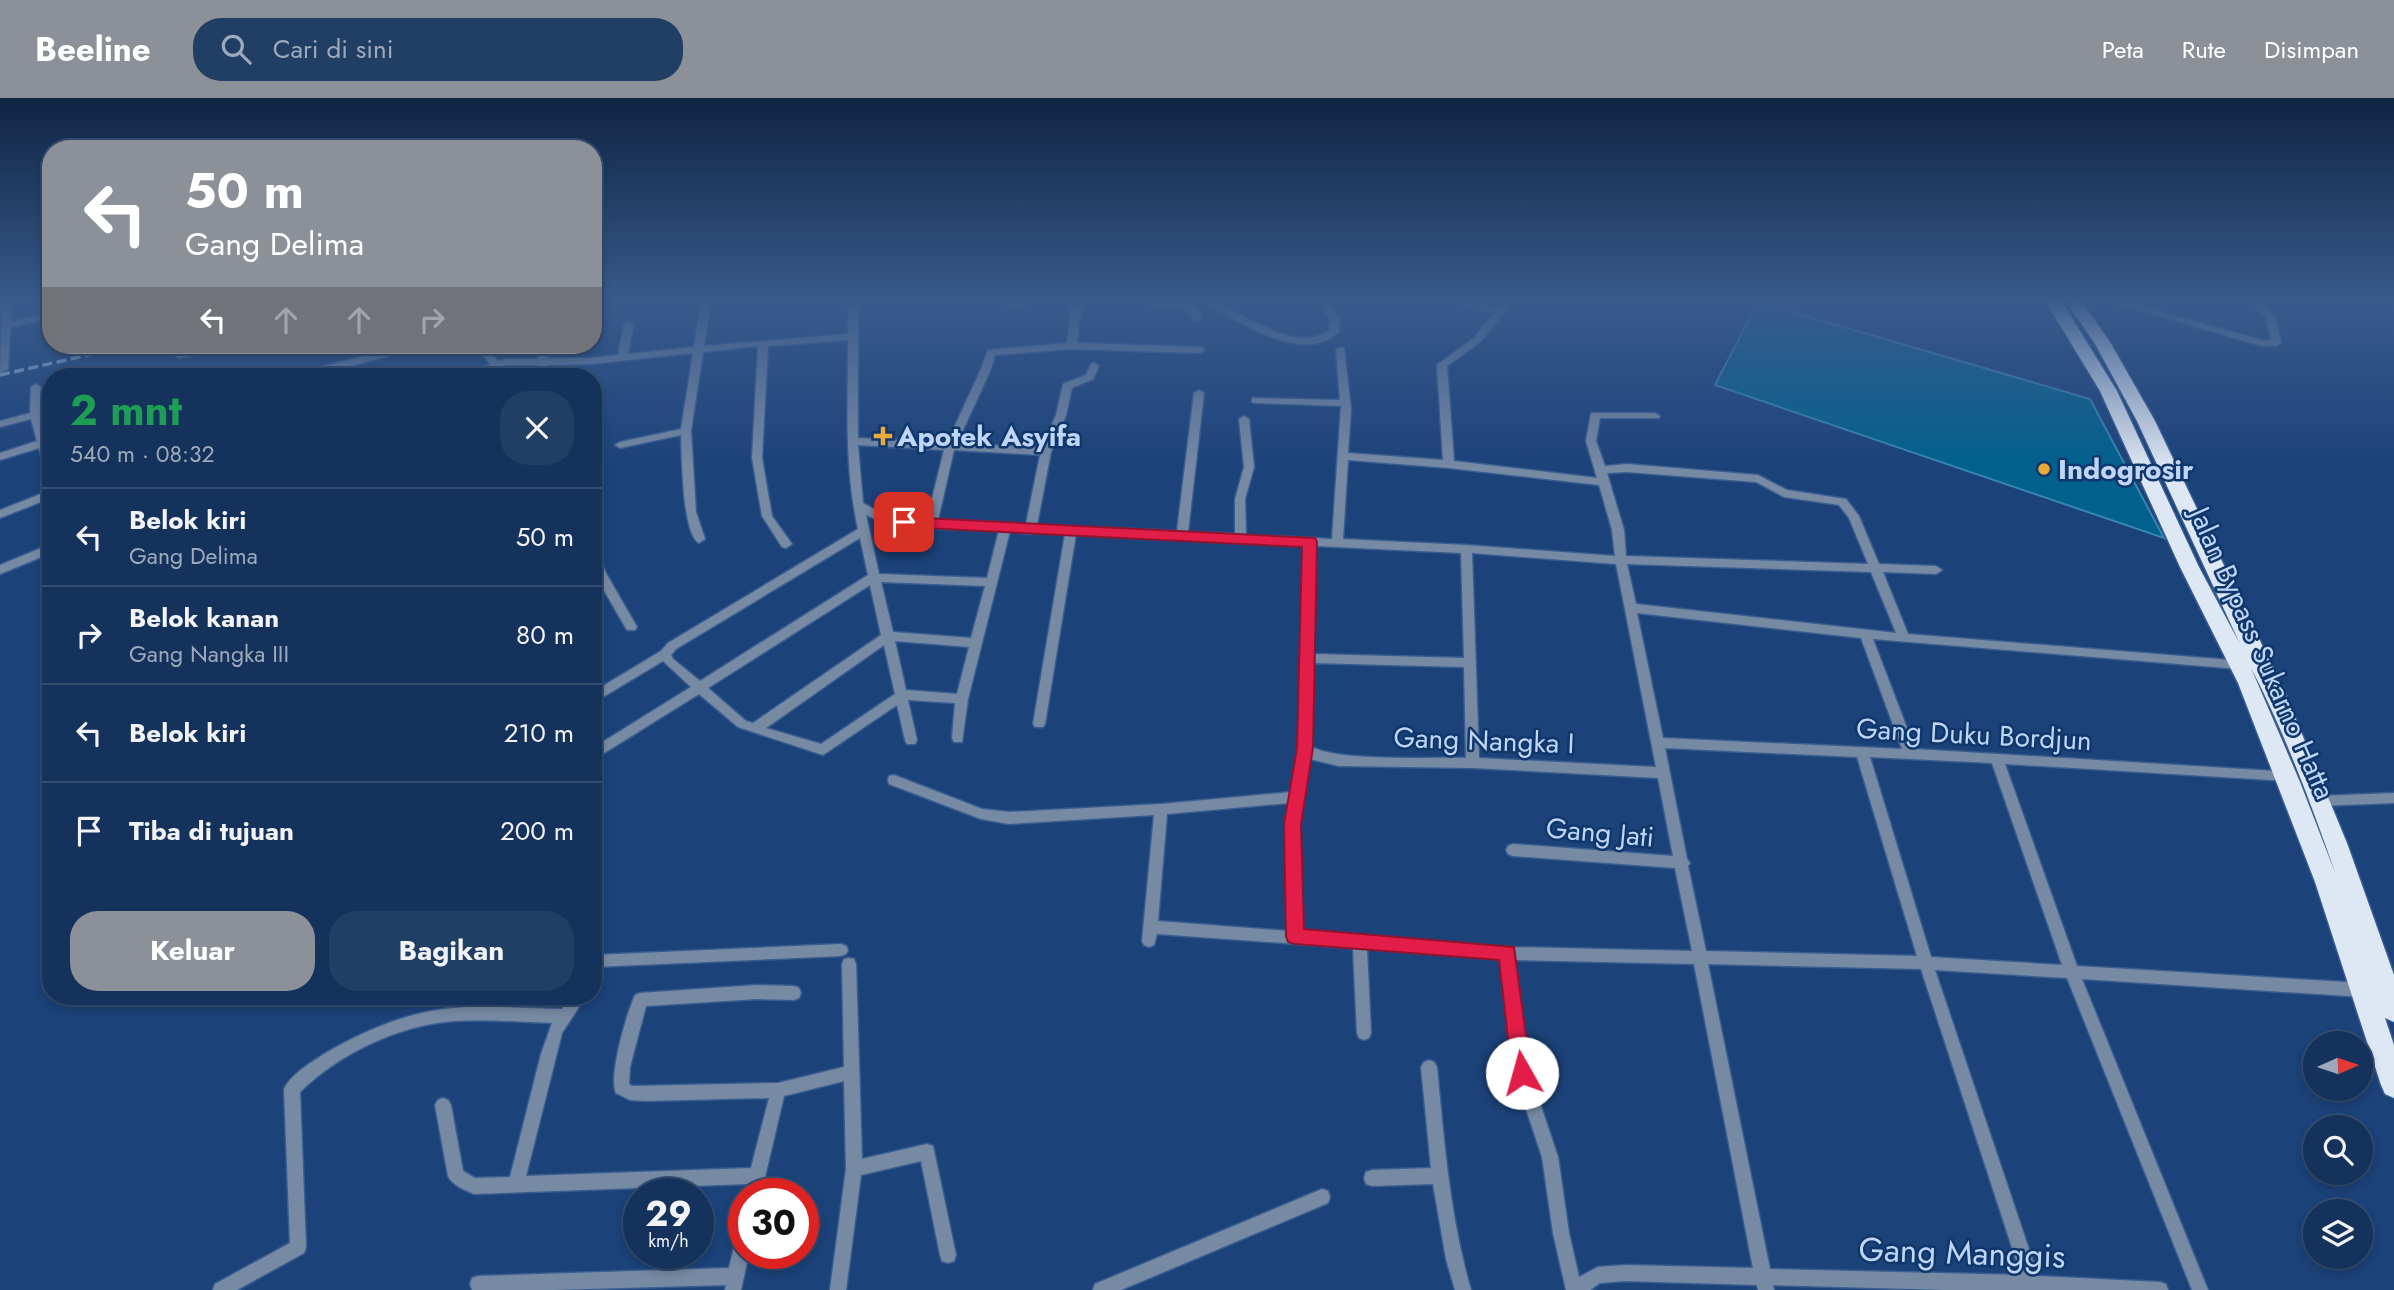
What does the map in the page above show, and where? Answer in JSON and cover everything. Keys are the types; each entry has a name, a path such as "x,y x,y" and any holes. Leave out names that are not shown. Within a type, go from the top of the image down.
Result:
{"highway":[{"name":"Jalan Bypass Sukarno Hatta","path":"2090,358 2138,448 2182,551 2239,664 2381,989 2394,1010"},
{"name":"Jalan Bypass Sukarno Hatta","path":"2110,358 2125,381 2198,529 2254,653 2276,693 2318,801 2381,989 2394,1085"},
{"path":"2172,527 2198,529"},
{"path":"2182,551 2209,554"}],"street":[{"path":"329,368 371,358"},
{"path":"490,358 495,364"},
{"path":"541,368 543,358"},
{"path":"486,368 505,362 625,358"},
{"path":"698,358 687,431 691,512 699,539"},
{"path":"762,358 757,458 767,516 786,544"},
{"path":"852,358 853,441 858,503 911,740"},
{"path":"931,524 950,447 989,358"},
{"path":"1337,543 1345,403 1342,358"},
{"path":"1449,464 1442,365 1452,358"},
{"path":"346,368 347,364"},
{"path":"1030,530 1046,453 1061,415 1067,386 1090,377 1094,366"},
{"path":"0,457 42,443 34,415 36,387"},
{"path":"1182,535 1199,393"},
{"path":"1256,400 1345,403"},
{"path":"0,424 34,415"},
{"path":"1655,416 1595,415 1591,441 1618,530 1765,1283"},
{"path":"1241,538 1240,499 1249,467 1244,419"},
{"path":"620,444 687,431"},
{"path":"853,441 1046,453"},
{"path":"1342,456 1602,476 1628,468 1762,480 1784,493 1842,502 1854,516 1904,638"},
{"path":"0,514 42,498"},
{"path":"858,503 867,513 879,518 1005,529 1465,549 1622,560 1936,570"},
{"path":"958,738 962,699 974,643 1005,529"},
{"path":"602,692 665,654 672,646 864,530"},
{"path":"1039,724 1072,532"},
{"path":"1295,936 1292,824 1305,748 1310,542"},
{"path":"1465,549 1474,763"},
{"path":"0,569 42,552"},
{"path":"602,577 631,627"},
{"path":"602,749 873,578 991,582"},
{"path":"1632,608 1904,638 2239,664"},
{"path":"1865,634 1910,754"},
{"path":"754,729 888,636 974,643"},
{"path":"665,654 669,662 742,724 823,750 903,695 962,699"},
{"path":"1308,658 1469,663"},
{"name":"Gang Duku Bordjun","path":"1658,743 1997,758 2288,776"},
{"name":"Gang Nangka I","path":"1305,748 1314,755 1339,761 1474,763 1664,773"},
{"path":"1862,752 1926,963 2032,1284"},
{"path":"1997,758 2072,972 2200,1290"},
{"path":"894,780 981,814 1009,818 1161,809 1296,797"},
{"path":"2318,801 2394,798"},
{"path":"1161,809 1150,934 1295,936 1507,953 1926,963 2381,989"},
{"name":"Gang Jati","path":"1513,850 1683,863"},
{"path":"1360,941 1364,1033"},
{"path":"1507,953 1522,1073 1549,1157 1560,1233 1575,1290"},
{"path":"602,960 845,957 855,1169 838,1290"},
{"path":"794,993 757,992 640,1000 620,1079 621,1088 630,1093 645,1094 778,1090 843,1074"},
{"path":"516,1183 548,1054 564,1016 572,1005"},
{"path":"221,1290 298,1247 292,1089 299,1078 353,1048 420,1020 442,1016 564,1016"},
{"path":"1429,1067 1440,1176 1463,1290"},
{"path":"443,1105 456,1176 474,1186 756,1177 778,1090"},
{"path":"855,1169 927,1152 948,1255"},
{"path":"1372,1178 1440,1176"},
{"path":"1108,1288 1322,1197"},
{"name":"Gang Manggis","path":"1575,1290 1598,1275 1609,1273 1765,1283 2032,1284 2160,1290"},
{"path":"478,1284 735,1283"}],"building":[{"name":"Indogrosir","path":"1729,358 1948,358 2090,399 2164,538 1715,385"}],"railway":[{"path":"0,375 76,358"}],"place":[{"name":"Apotek Asyifa","path":"883,436"},
{"name":"Indogrosir","path":"2044,469"}],"route":[{"path":"904,522 1310,542 1305,748 1292,824 1295,936 1507,953 1522,1073"}]}
